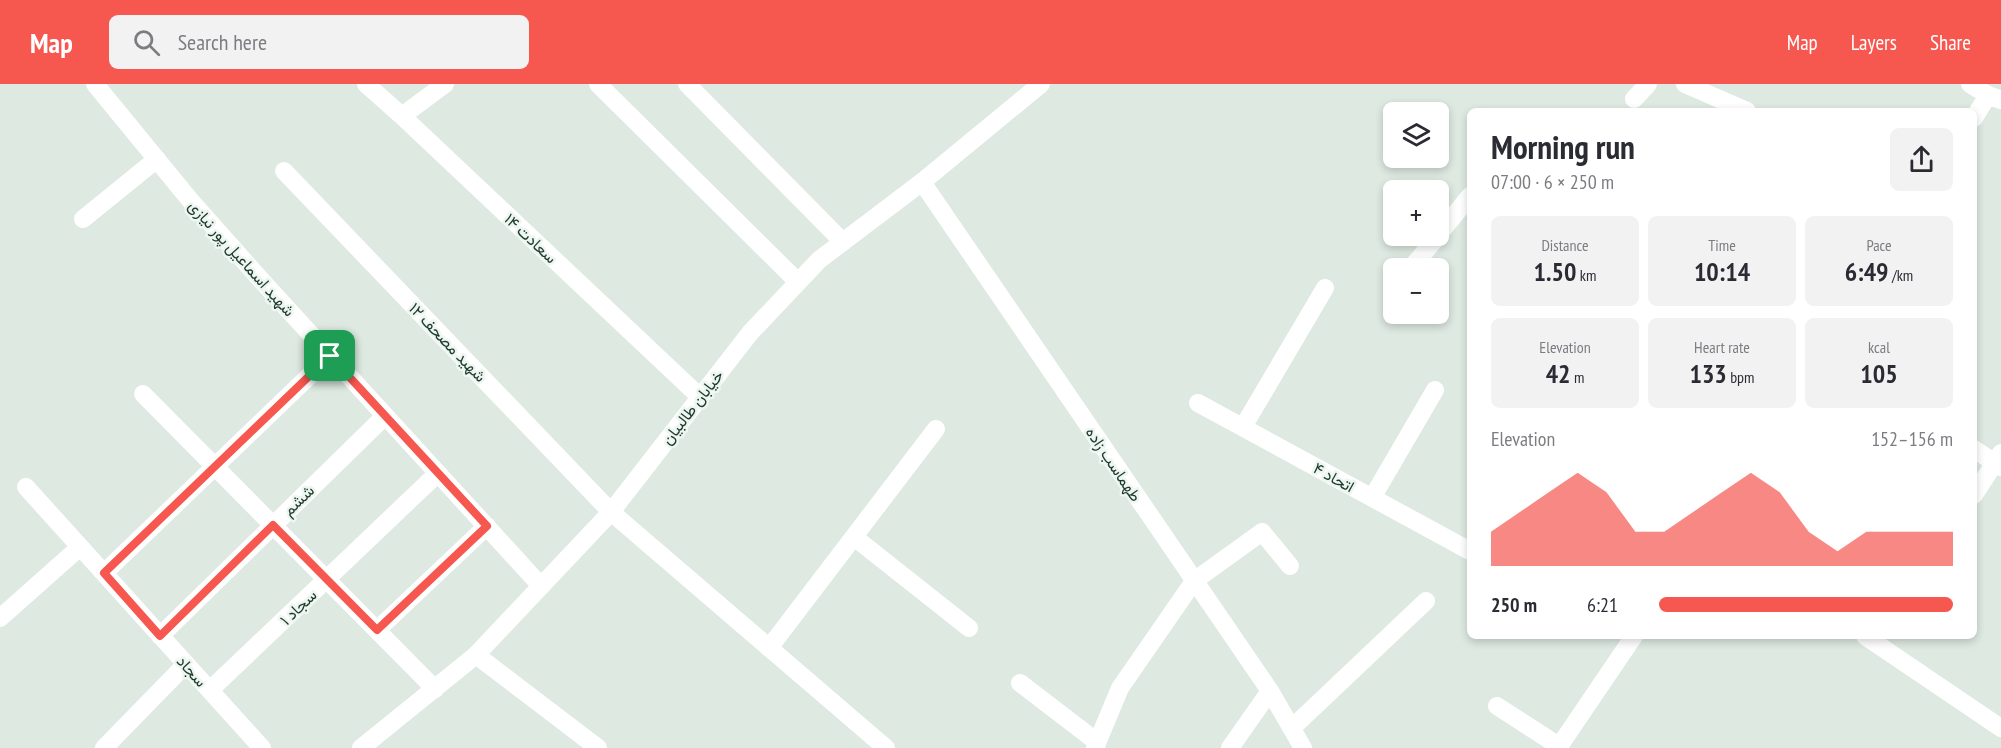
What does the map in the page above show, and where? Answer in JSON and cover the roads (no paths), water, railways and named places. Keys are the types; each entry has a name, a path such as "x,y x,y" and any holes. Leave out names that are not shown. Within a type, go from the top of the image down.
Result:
{"street":[{"name":"شهید اسماعیل پور نیازی","path":"94,84 262,281 541,586"},
{"name":"سعادت ۱۴","path":"366,84 700,397"},
{"path":"402,116 445,84"},
{"path":"598,84 798,282"},
{"path":"687,84 843,242"},
{"name":"خیابان طالبیان","path":"361,748 476,655 611,512 750,333 819,260 922,182 1041,84"},
{"path":"1634,99 1648,84"},
{"path":"1685,84 1740,108"},
{"path":"1970,84 1995,98 1977,115"},
{"path":"82,219 157,159"},
{"name":"شهید مصحف ۱۲","path":"284,171 611,512 886,748"},
{"name":"طهماسب زاده","path":"922,182 1270,691 1304,748"},
{"path":"1449,222 1467,200"},
{"path":"1419,258 1429,246"},
{"path":"1243,428 1324,288"},
{"path":"104,573 330,356"},
{"path":"1371,498 1435,390"},
{"path":"143,394 435,688"},
{"name":"اتحاد ۴","path":"1198,403 1467,549"},
{"name":"ششم","path":"160,636 385,416"},
{"path":"769,648 936,429"},
{"path":"1977,450 1999,461 1977,491"},
{"name":"سجاد ۱","path":"210,690 438,473"},
{"name":"سجاد","path":"26,487 262,748"},
{"path":"377,630 487,526"},
{"path":"1020,683 1096,745 1120,688 1194,581 1262,532 1290,566"},
{"path":"854,537 969,628"},
{"path":"0,618 80,547"},
{"path":"1292,728 1426,601"},
{"path":"1497,706 1558,747 1628,639"},
{"path":"1869,639 2001,728"},
{"path":"476,655 598,748"},
{"path":"104,748 186,664"},
{"path":"1230,748 1270,691"}]}
